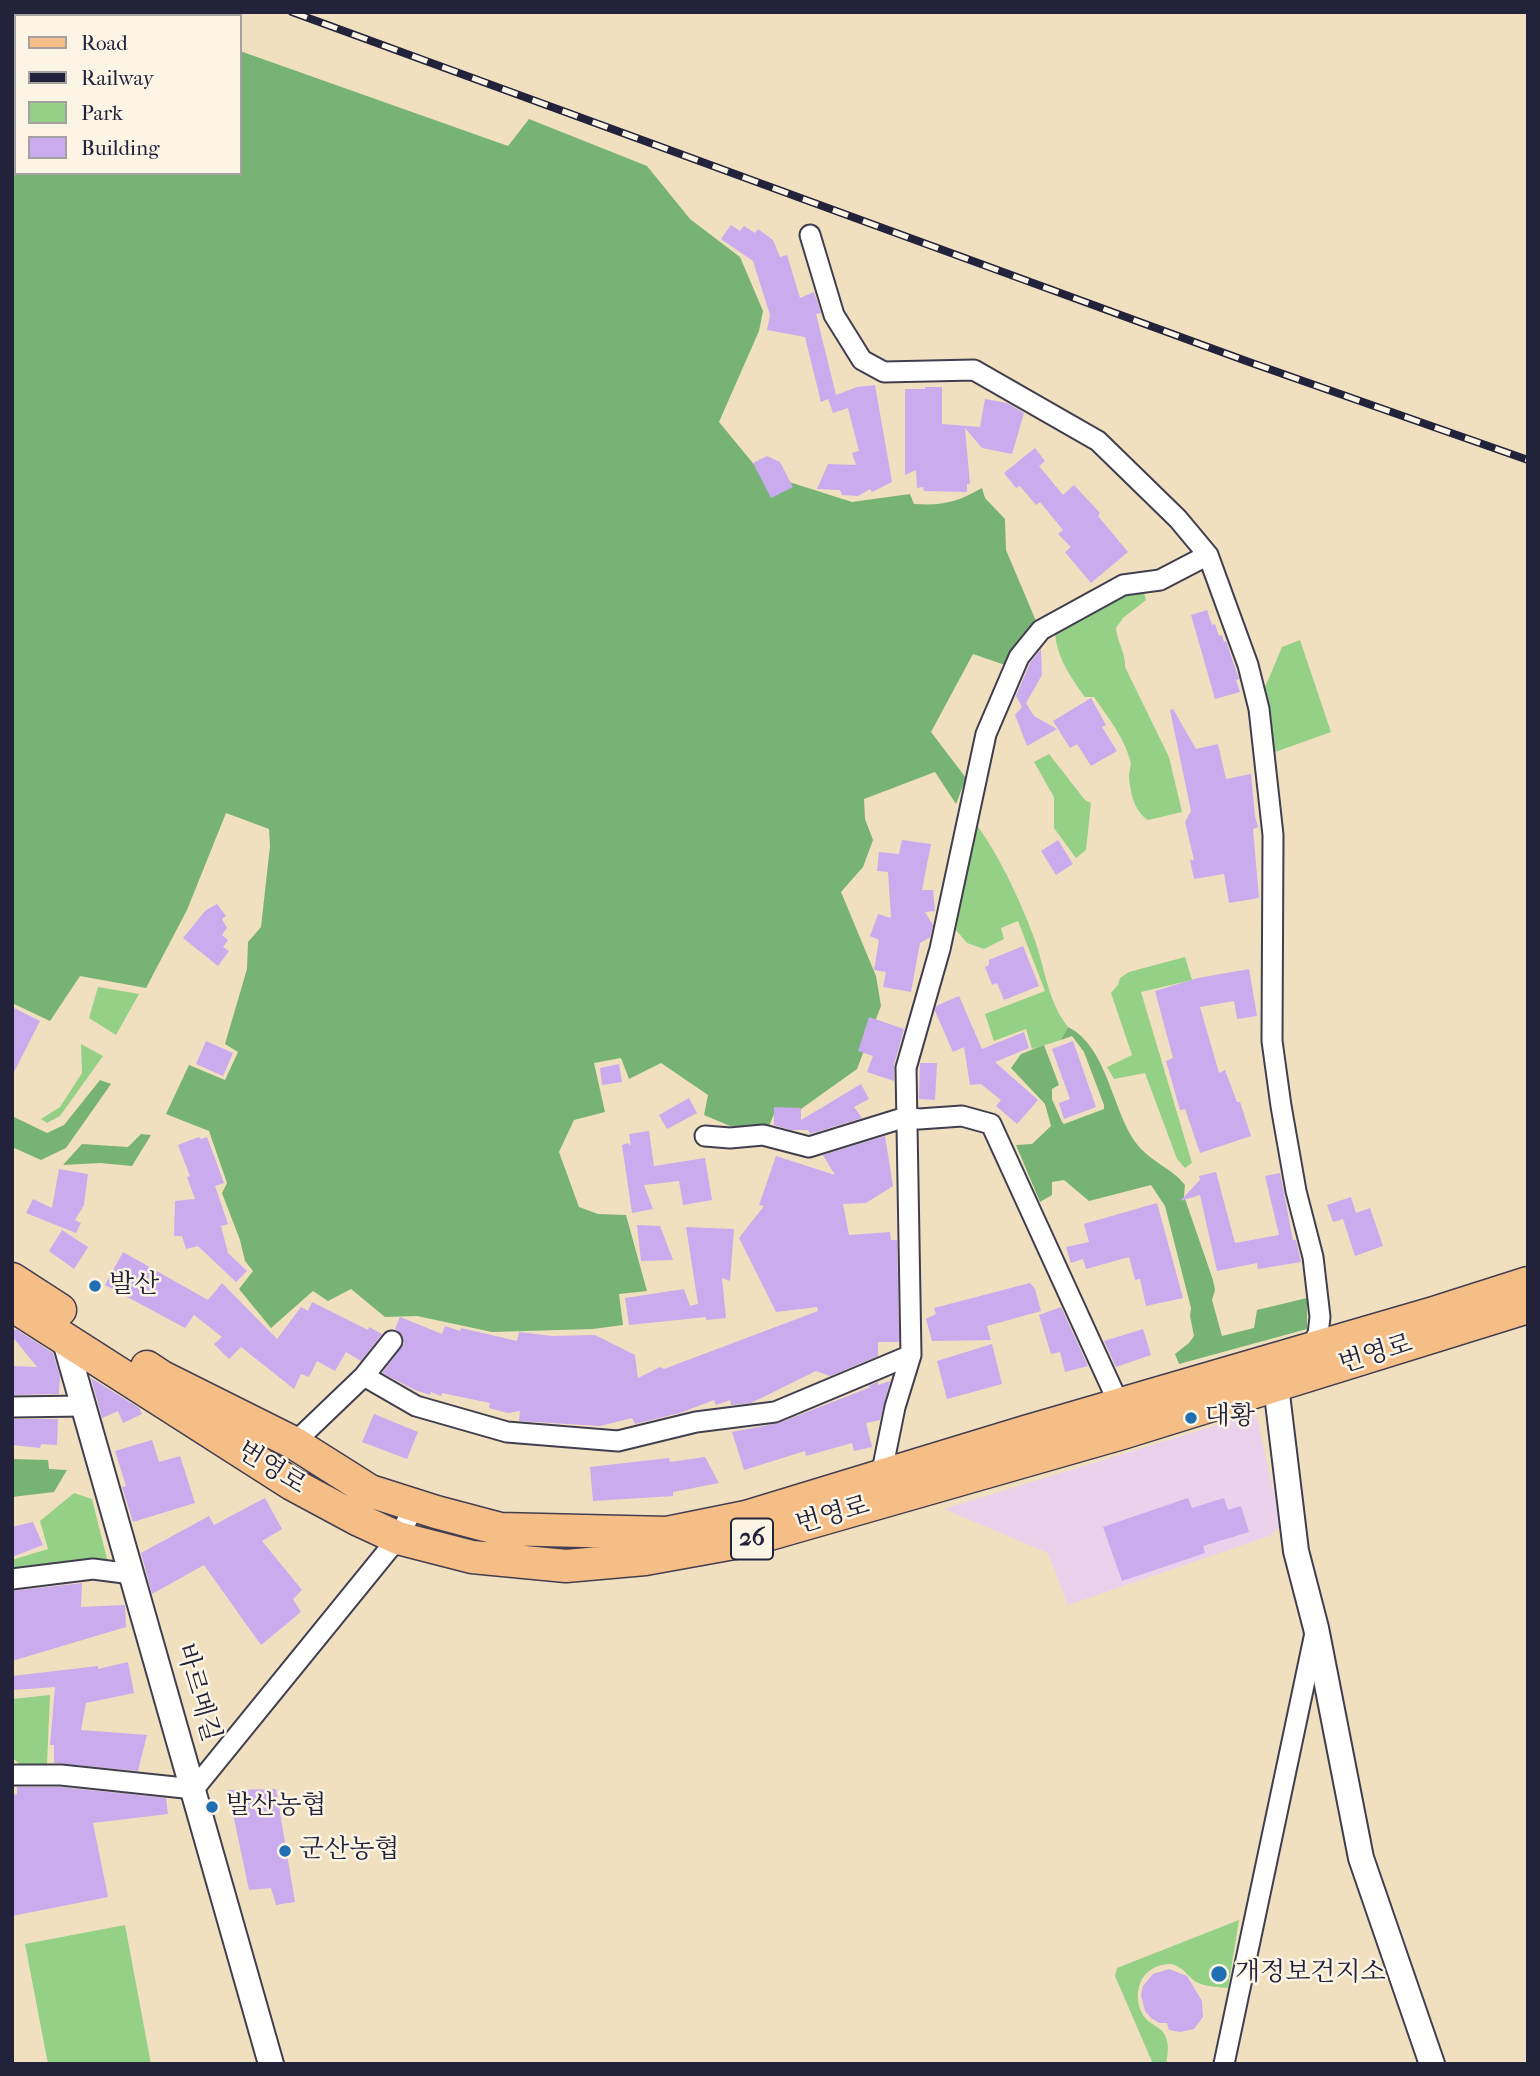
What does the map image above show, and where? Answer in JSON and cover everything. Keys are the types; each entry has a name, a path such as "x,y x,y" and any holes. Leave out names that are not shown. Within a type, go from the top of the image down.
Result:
{"main road":[{"name":"번영로","path":"12,1279 162,1377 294,1443 370,1491 500,1530 667,1532 735,1520 1528,1283"},
{"name":"번영로","path":"12,1306 292,1484 357,1519 398,1538 472,1557 566,1566 645,1559 746,1541 1122,1433 1528,1307"}],"street":[{"path":"810,235 834,315 862,360 884,372 974,370 1098,441 1178,519 1208,555 1248,666 1259,709 1273,835 1272,1041 1296,1191 1312,1257 1320,1317 1318,1334 1276,1386 1296,1551 1316,1629 1361,1858 1432,2064"},
{"path":"881,1476 895,1407 911,1355 906,1068 940,949 986,734 1018,657 1041,630 1122,585 1160,580 1208,555"},
{"path":"705,1136 730,1138 763,1135 809,1147 906,1117 919,1119 962,1116 991,1124 1119,1404"},
{"name":"바르메길","path":"64,1338 271,2064"},
{"path":"294,1443 364,1377 393,1341"},
{"path":"364,1377 416,1406 507,1432 618,1441 696,1422 775,1412 911,1355"},
{"path":"12,1407 84,1406"},
{"path":"12,1775 61,1775 194,1789 398,1538 415,1506"},
{"path":"12,1579 93,1569 132,1574"},
{"path":"1224,2064 1316,1629"}],"shaded area":[{"path":"1256,1413 1281,1526 1269,1536 1068,1605 1048,1553 944,1509"}],"green space":[{"path":"242,52 508,146 529,119 647,166 690,219 740,257 763,311 759,331 719,422 761,473 852,502 910,494 914,504 942,504 982,488 985,498 1005,519 1006,550 1036,621 1005,665 973,654 931,732 966,778 956,804 935,772 864,799 865,819 873,840 863,867 841,892 876,976 881,1006 857,1069 794,1114 774,1114 769,1126 730,1126 704,1115 708,1095 661,1063 629,1079 621,1058 594,1063 605,1112 574,1120 559,1152 579,1207 598,1214 626,1215 647,1291 619,1294 623,1325 593,1329 492,1332 417,1316 385,1317 351,1289 328,1301 313,1291 271,1328 239,1289 253,1271 245,1261 222,1193 227,1183 209,1131 166,1114 189,1065 225,1080 238,1052 225,1044 247,969 248,942 261,927 270,846 269,829 226,813 187,910 146,988 80,976 50,1021 12,1003 14,82 14,175 242,175"},
{"path":"1127,592 1144,593 1146,600 1123,618 1116,628 1125,667 1169,757 1182,812 1148,820 1139,812 1134,801 1129,776 1131,762 1124,743 1094,697 1085,697 1070,674 1058,650 1055,632"},
{"path":"1300,640 1331,732 1275,752 1261,688 1266,685 1282,647"},
{"path":"1049,754 1085,800 1091,803 1086,850 1076,858 1054,828 1054,797 1034,762"},
{"path":"976,824 1000,863 1028,921 1055,1006 1068,1027 1061,1040 1032,1049 1026,1029 994,1041 985,1014 1045,991 1018,921 1001,928 1004,939 984,949 967,943 956,930"},
{"path":"1185,957 1192,980 1141,992 1192,1163 1185,1168 1177,1159 1145,1073 1114,1079 1107,1067 1132,1055 1111,993 1120,978 1129,972"},
{"path":"98,987 139,994 116,1035 89,1018"},
{"path":"1068,1027 1092,1048 1136,1143 1185,1185 1184,1196 1213,1280 1215,1290 1212,1300 1222,1336 1254,1328 1257,1310 1307,1298 1307,1329 1179,1364 1175,1354 1194,1336 1191,1308 1165,1206 1151,1185 1089,1201 1064,1180 1052,1182 1052,1195 1040,1202 1016,1145 1032,1144 1051,1126 1045,1104 1011,1068 1021,1054 1044,1045 1059,1085 1052,1089 1052,1099 1062,1122 1064,1124 1104,1109 1084,1052 1072,1036 1061,1040"},
{"path":"81,1044 103,1056 60,1116 47,1123 41,1119 60,1107 82,1073"},
{"path":"100,1080 111,1084 66,1148 41,1160 12,1147 12,1116 47,1133 64,1125"},
{"path":"141,1134 151,1135 132,1166 100,1163 63,1165 82,1144 128,1147"},
{"path":"12,1459 48,1460 49,1469 67,1470 54,1492 12,1497"},
{"path":"74,1493 92,1499 108,1563 12,1571 12,1560 48,1549 40,1521"},
{"path":"50,1695 47,1764 20,1764 12,1758 12,1699"},
{"path":"1239,1920 1228,1988 1197,1982 1179,1967 1170,1964 1159,1966 1144,1976 1138,1992 1141,2011 1146,2019 1163,2032 1168,2044 1166,2064 1153,2064 1115,1976 1117,1968"},
{"path":"125,1925 151,2064 48,2064 25,1944"}],"building":[{"path":"731,225 740,231 744,226 755,233 758,229 773,240 780,257 787,255 800,298 814,292 821,313 816,314 836,395 857,387 875,385 892,482 858,496 842,495 840,490 817,489 828,464 856,465 852,453 859,451 848,408 833,413 828,399 821,402 805,337 767,330 770,315 753,261 721,239"},
{"path":"942,387 942,424 980,427 985,399 1007,403 1024,413 1012,454 982,448 965,428 970,484 967,484 967,492 924,491 923,487 917,488 916,470 905,475 905,389"},
{"path":"1035,448 1045,461 1039,466 1063,495 1074,485 1100,513 1098,516 1128,552 1091,583 1065,552 1071,547 1058,534 1063,530 1040,502 1036,505 1020,486 1016,488 1004,473"},
{"path":"767,456 780,462 793,487 771,498 753,463"},
{"path":"1207,610 1212,625 1215,624 1219,636 1222,635 1224,642 1226,641 1239,679 1236,680 1240,692 1215,699 1191,615"},
{"path":"1041,649 1042,675 1026,703 1034,716 1057,729 1027,746 1015,715 1022,707 1016,696 1030,663"},
{"path":"1091,698 1106,725 1102,727 1117,751 1091,766 1077,744 1070,748 1053,721"},
{"path":"1173,709 1196,749 1218,744 1226,779 1251,774 1258,827 1253,829 1259,898 1229,903 1224,874 1194,879 1190,860 1194,860 1185,822 1191,811 1170,710"},
{"path":"902,840 931,844 922,890 933,890 935,911 925,912 933,925 930,937 920,943 911,992 883,987 886,972 874,970 879,940 870,936 878,914 891,918 888,872 877,871 879,852 899,854"},
{"path":"1058,840 1073,864 1056,875 1041,851"},
{"path":"217,904 226,916 222,919 227,928 222,935 228,940 223,947 229,951 218,966 183,938 206,910"},
{"path":"1023,946 1039,986 1004,1000 997,983 992,985 985,967 989,965 989,960"},
{"path":"1249,969 1257,1016 1237,1019 1234,1001 1200,1007 1219,1073 1225,1070 1237,1102 1240,1102 1251,1136 1200,1153 1185,1109 1180,1110 1166,1061 1173,1058 1155,991 1198,978"},
{"path":"959,996 982,1049 1024,1032 1029,1048 995,1062 1038,1100 1017,1124 996,1106 1001,1100 981,1084 970,1085 964,1047 953,1052 935,1011 936,1006"},
{"path":"12,1007 40,1021 12,1076"},
{"path":"869,1017 904,1029 894,1065 894,1081 867,1072 873,1056 858,1051"},
{"path":"206,1041 233,1053 223,1076 196,1064"},
{"path":"1073,1041 1096,1107 1064,1119 1059,1103 1070,1099 1052,1049"},
{"path":"920,1063 937,1063 935,1100 919,1099"},
{"path":"619,1064 622,1082 602,1085 600,1068"},
{"path":"861,1084 869,1099 854,1107 862,1118 810,1134 808,1130 791,1130 774,1125 774,1107 801,1108 801,1120"},
{"path":"689,1098 697,1113 667,1129 659,1115"},
{"path":"649,1131 654,1166 705,1158 712,1200 683,1205 679,1181 644,1185 653,1209 632,1213 622,1145 628,1143 631,1146 629,1134"},
{"path":"885,1136 893,1186 866,1203 843,1204 849,1235 890,1232 891,1240 897,1240 899,1342 878,1342 878,1356 830,1376 816,1371 751,1403 731,1405 730,1400 716,1405 714,1400 680,1413 635,1424 632,1418 600,1426 519,1421 520,1411 508,1413 489,1408 490,1403 442,1393 441,1396 431,1392 430,1395 382,1373 404,1344 403,1336 395,1329 400,1317 442,1334 445,1326 517,1341 519,1332 552,1336 595,1335 635,1355 638,1378 660,1367 664,1369 818,1311 817,1307 776,1312 739,1238 764,1206 759,1205 776,1156 835,1175 823,1155"},
{"path":"199,1137 207,1137 224,1183 215,1186 228,1224 221,1226 228,1253 247,1271 236,1282 198,1246 186,1249 182,1236 174,1236 175,1201 195,1199 187,1177 190,1176 178,1145"},
{"path":"59,1169 88,1174 84,1205 75,1220 81,1223 76,1233 26,1213 33,1199 52,1208"},
{"path":"1216,1172 1235,1243 1279,1235 1265,1176 1280,1173 1293,1240 1296,1240 1301,1262 1258,1269 1257,1263 1217,1271 1200,1195 1180,1201 1200,1180 1199,1176"},
{"path":"1351,1197 1356,1213 1370,1208 1383,1246 1355,1256 1343,1219 1333,1222 1327,1205"},
{"path":"1157,1203 1183,1298 1146,1306 1140,1279 1135,1280 1129,1257 1086,1269 1083,1259 1071,1263 1066,1247 1089,1242 1084,1224"},
{"path":"637,1225 660,1226 673,1260 641,1261"},
{"path":"686,1227 734,1229 730,1281 722,1278 726,1318 706,1320 706,1317 629,1325 625,1298 684,1289 690,1306 698,1304"},
{"path":"62,1230 88,1247 74,1269 49,1251"},
{"path":"123,1252 208,1300 222,1283 277,1339 301,1307 308,1311 312,1302 368,1330 369,1327 382,1334 361,1361 346,1352 335,1371 317,1361 309,1377 301,1374 294,1389 241,1347 229,1359 214,1344 222,1337 194,1315 185,1328 105,1285"},
{"path":"1030,1283 1035,1289 1041,1311 987,1326 991,1340 932,1341 926,1319 936,1314 934,1308"},
{"path":"1061,1307 1088,1366 1065,1372 1060,1352 1051,1354 1039,1315"},
{"path":"16,1329 53,1353 60,1376 59,1394 12,1395 12,1366 37,1367 12,1336"},
{"path":"1143,1329 1151,1355 1116,1367 1104,1341"},
{"path":"992,1344 1002,1384 947,1399 937,1361"},
{"path":"91,1378 139,1408 142,1414 123,1423 118,1411 102,1418"},
{"path":"890,1381 880,1420 866,1423 872,1447 854,1451 852,1443 806,1456 805,1451 744,1470 732,1432 779,1423 878,1382 878,1385"},
{"path":"374,1414 418,1432 407,1459 362,1442"},
{"path":"12,1419 58,1419 57,1445 41,1444 40,1448 12,1445"},
{"path":"152,1440 159,1462 180,1456 195,1503 133,1522 115,1451"},
{"path":"705,1457 719,1483 673,1492 673,1496 593,1501 590,1467 669,1458 670,1462"},
{"path":"265,1498 282,1529 262,1541 302,1590 293,1599 301,1612 261,1645 204,1565 152,1594 141,1553 209,1516 214,1525"},
{"path":"1188,1498 1192,1508 1224,1498 1228,1510 1241,1506 1249,1532 1203,1546 1205,1553 1122,1581 1103,1527"},
{"path":"33,1522 43,1545 12,1557 12,1527"},
{"path":"82,1583 81,1607 125,1605 126,1627 12,1661 12,1591"},
{"path":"128,1662 134,1693 86,1703 81,1730 147,1735 138,1771 54,1763 54,1745 50,1745 55,1687 12,1690 12,1676 98,1666 98,1669"},
{"path":"17,1787 60,1787 166,1798 168,1814 93,1823 108,1897 12,1916 12,1795 17,1794"},
{"path":"276,1789 295,1902 276,1905 271,1888 249,1890 228,1790"},
{"path":"1169,1969 1187,1976 1202,2001 1203,2017 1194,2029 1180,2032 1169,2030 1167,2023 1159,2023 1145,2011 1141,1995 1143,1986 1153,1974"}],"railway":[{"path":"292,12 1249,362 1528,460"}],"place":[{"name":"발산","path":"95,1286"},
{"name":"대황","path":"1191,1418"},
{"name":"발산농협","path":"212,1807"},
{"name":"군산농협","path":"285,1851"},
{"name":"개정보건지소","path":"1219,1974"}]}
